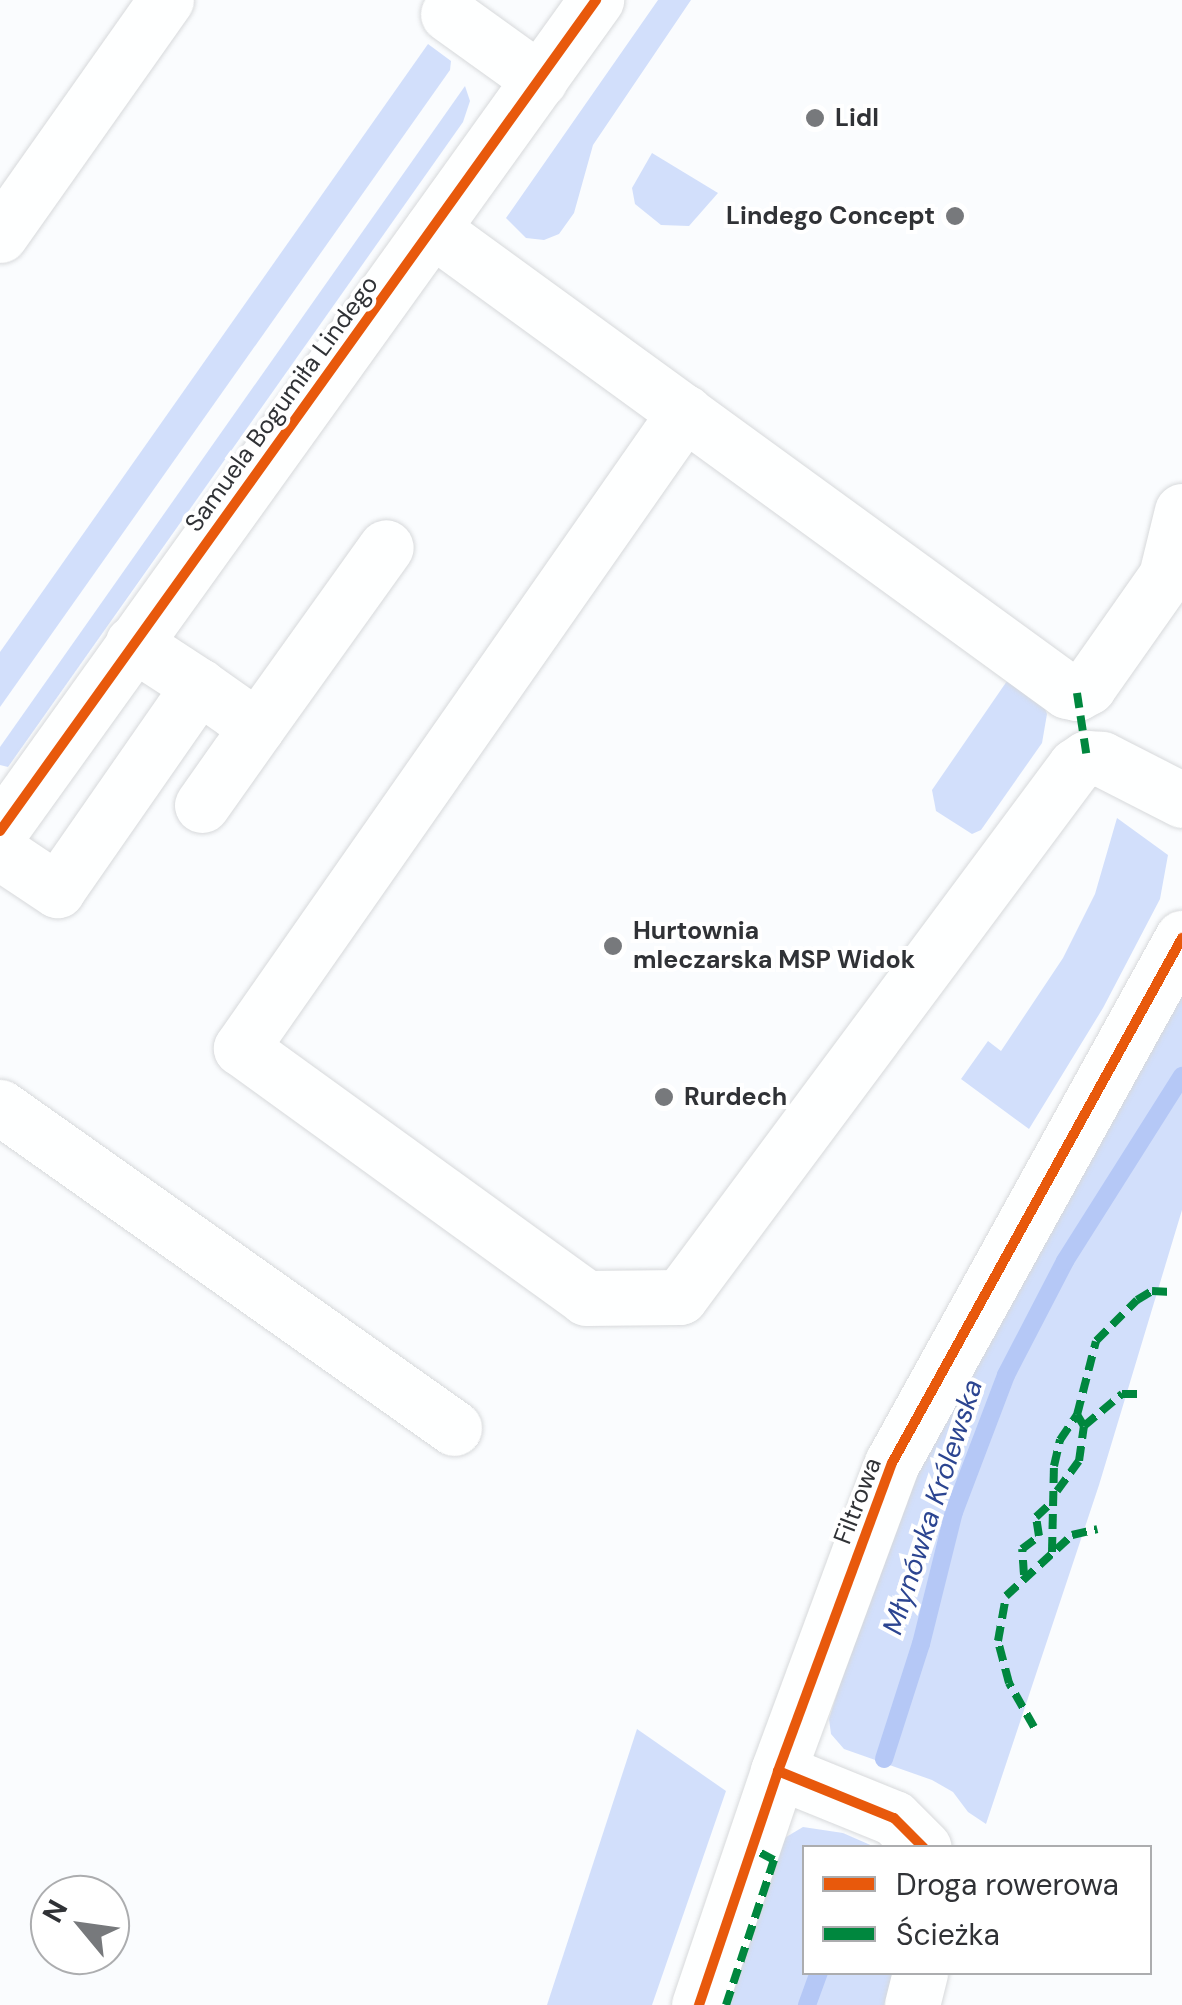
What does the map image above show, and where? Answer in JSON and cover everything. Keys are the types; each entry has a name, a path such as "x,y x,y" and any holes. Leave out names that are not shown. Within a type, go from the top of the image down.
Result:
{"street":[{"path":"0,235 166,0"},
{"name":"Samuela Bogumiła Lindego","path":"0,831 596,0"},
{"path":"448,14 540,80"},
{"path":"432,229 1067,691 1078,693 1088,687 1166,576 1182,511"},
{"path":"685,412 241,1048 586,1298 680,1296 1075,766 1087,758 1102,760 1182,800"},
{"path":"202,805 386,547"},
{"path":"134,643 257,728"},
{"path":"0,852 57,890 199,686"},
{"name":"Filtrowa","path":"699,2005 778,1772 892,1463 1182,938"},
{"path":"0,1107 454,1428"},
{"path":"778,1772 894,1818 921,1845"},
{"path":"912,2005 919,1975"}],"shaded area":[{"path":"658,0 691,0 593,145 574,213 559,234 544,240 526,238 506,218"},
{"path":"428,44 451,61 450,70 0,707 0,652"},
{"path":"465,86 470,101 463,122 8,767 0,765 0,747"},
{"path":"652,153 718,193 689,226 661,225 635,204 632,188"},
{"path":"1007,681 1039,693 1047,714 1042,743 981,830 972,834 936,811 932,790"},
{"path":"1117,818 1168,855 1160,899 1103,1008 1029,1129 961,1079 988,1041 1001,1051 1063,958 1095,894"},
{"path":"1182,982 1182,1210 1099,1485 986,1824 968,1812 953,1792 932,1780 844,1749 831,1734 829,1719 841,1681 827,1673 912,1471"},
{"path":"637,1729 726,1791 652,2005 547,2005"},
{"path":"803,1827 843,1833 870,1845 802,1845 802,1975 892,1975 894,2005 718,2005 776,1843"}],"waterway":[{"name":"Młynówka Królewska","path":"884,1759 921,1644 954,1512 1006,1375 1065,1261 1182,1076"},
{"name":"Młynówka Królewska","path":"807,2005 818,1975"}],"marked path":[{"path":"1077,693 1087,758"},
{"path":"1052,1552 1054,1466 1060,1440 1077,1415 1096,1341 1137,1300 1152,1291 1171,1292"},
{"path":"1084,1426 1122,1394 1140,1394"},
{"path":"1057,1491 1079,1461 1084,1426 1077,1415"},
{"path":"1024,1575 1022,1549 1039,1536 1036,1517 1053,1501"},
{"path":"1034,1727 1009,1683 998,1641 1006,1596 1072,1535 1097,1529"},
{"path":"726,2005 774,1860 753,1849"}],"cycle path":[{"path":"0,831 596,0"},
{"path":"699,2005 778,1771 892,1463 1182,938"},
{"path":"778,1771 894,1818 921,1845"}],"place":[{"name":"Lidl","path":"815,118"},
{"name":"Lindego Concept","path":"955,216"},
{"name":"Hurtownia mleczarska MSP Widok","path":"613,946"},
{"name":"Rurdech","path":"664,1097"}]}
